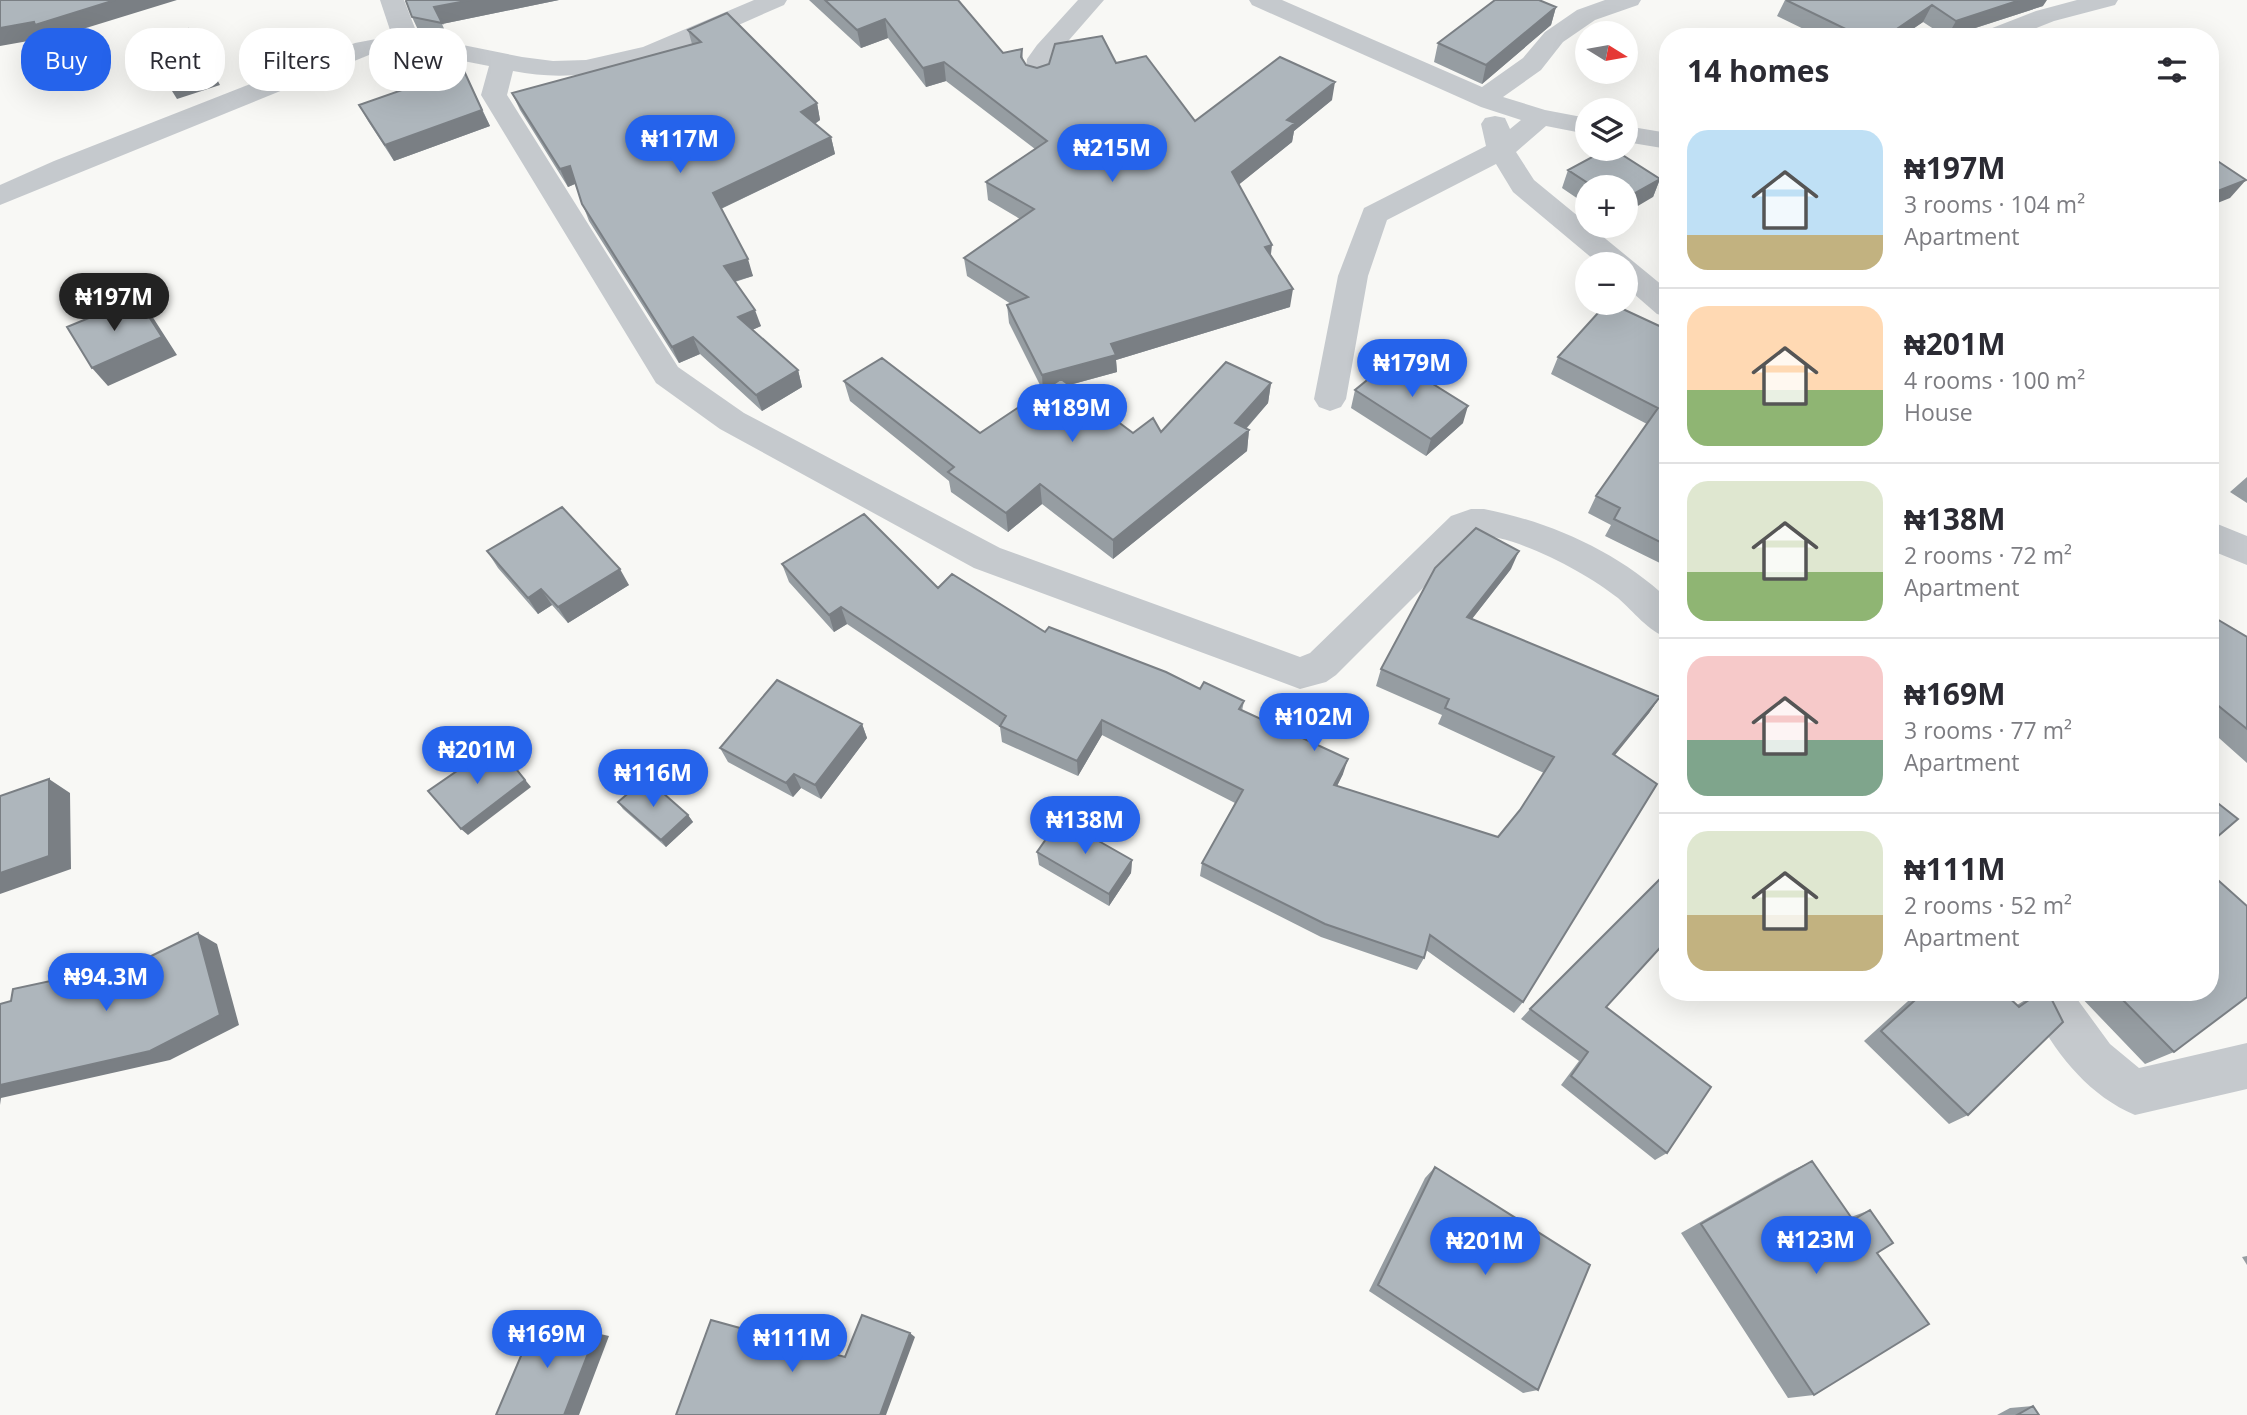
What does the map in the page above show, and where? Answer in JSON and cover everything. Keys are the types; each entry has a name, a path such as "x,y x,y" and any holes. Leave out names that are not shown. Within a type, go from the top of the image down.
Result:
{"street":[{"path":"392,0 402,28"},
{"path":"1038,76 1040,59 1046,50 1093,0"},
{"path":"1261,0 1487,100 1540,117 1575,124"},
{"path":"1487,100 1532,64 1554,37 1586,15 1629,0"},
{"path":"2014,28 2045,16 2106,0"},
{"path":"467,54 553,69 586,68 621,62 652,52 756,3"},
{"path":"0,196 64,167 369,47"},
{"path":"503,61 494,95 667,375 732,421 987,558 1300,673 1313,671 1323,664 1463,526 1472,522 1499,527 1596,564 1630,588 1659,615"},
{"path":"1487,100 1501,150 1523,186 1603,252"},
{"path":"1330,399 1353,276 1374,215 1501,150 1540,117"},
{"path":"1638,136 1659,140"},
{"path":"1638,281 1659,299"},
{"path":"2219,538 2247,551"},
{"path":"2053,1001 2088,1056 2109,1076 2135,1092 2247,1066"}],"building":[{"path":"0,0 115,0 35,25 34,22 0,28"},
{"path":"407,0 471,0 434,7 442,23 412,17"},
{"path":"825,0 958,0 1003,53 1022,49 1021,57 1026,65 1037,68 1049,64 1055,44 1102,36 1116,63 1146,56 1195,121 1280,57 1335,82 1287,120 1295,123 1232,172 1272,245 1265,247 1293,289 1111,344 1116,355 1042,375 1007,305 1028,297 964,258 1034,209 986,182 1047,141 944,62 923,68 885,19 857,30"},
{"path":"1495,0 1539,0 1556,7 1486,65 1438,43"},
{"path":"1786,0 2020,0 1956,21 1932,5 1898,28 1844,28"},
{"path":"727,13 817,103 801,112 831,137 713,193 748,259 724,266 755,310 738,317 798,370 756,395 693,337 672,347 582,204 570,166 560,169 512,93 701,42 688,30"},
{"path":"467,77 482,110 385,145 359,105 399,91 467,91"},
{"path":"1585,161 1632,161 1659,180 1638,191 1638,175 1576,175 1568,170"},
{"path":"2219,162 2246,180 2219,190"},
{"path":"137,298 162,337 92,368 67,327"},
{"path":"1596,315 1636,315 1659,326 1659,542 1614,519 1620,508 1596,496 1658,408 1558,357"},
{"path":"882,358 980,433 1061,379 1133,433 1153,418 1161,432 1226,362 1271,383 1235,423 1249,430 1113,540 1040,484 1006,513 948,472 954,467 844,381"},
{"path":"1393,359 1468,406 1431,439 1355,390"},
{"path":"562,507 620,569 558,607 541,589 528,598 487,551"},
{"path":"864,514 938,588 952,574 1045,632 1049,627 1166,672 1200,689 1204,682 1244,701 1239,709 1348,759 1334,785 1498,837 1520,810 1554,757 1445,708 1449,699 1381,669 1435,568 1476,528 1519,551 1467,617 1659,697 1613,754 1657,784 1523,1002 1430,935 1424,958 1325,924 1202,863 1243,790 1102,720 1077,761 1000,726 1006,716 841,607 829,615 782,564"},
{"path":"2219,620 2247,637 2247,729 2219,706"},
{"path":"777,680 862,724 815,785 794,774 786,783 720,748"},
{"path":"496,744 525,780 461,829 428,791"},
{"path":"646,778 688,815 661,840 618,802"},
{"path":"49,779 49,856 0,873 0,796"},
{"path":"2219,804 2238,819 2219,835"},
{"path":"1060,819 1132,860 1109,894 1037,852"},
{"path":"1659,880 1659,949 1606,1007 1711,1087 1667,1153 1571,1076 1588,1052 1530,1009"},
{"path":"2219,881 2247,906 2247,997 2174,1052 2124,1001 2219,1001"},
{"path":"198,933 220,1015 150,1051 0,1085 0,1004 11,1001 13,989 139,962"},
{"path":"1914,1001 2013,1001 2019,1007 2027,1001 2052,1001 2063,1022 1968,1115 1881,1031"},
{"path":"1812,1161 1853,1220 1870,1210 1893,1243 1877,1253 1929,1324 1814,1395 1701,1224"},
{"path":"1435,1167 1590,1265 1538,1390 1378,1285"},
{"path":"862,1315 910,1333 880,1415 676,1415 711,1320 845,1357"},
{"path":"537,1318 596,1333 564,1415 496,1415"},
{"path":"2033,1406 2039,1415 2017,1415"}]}
